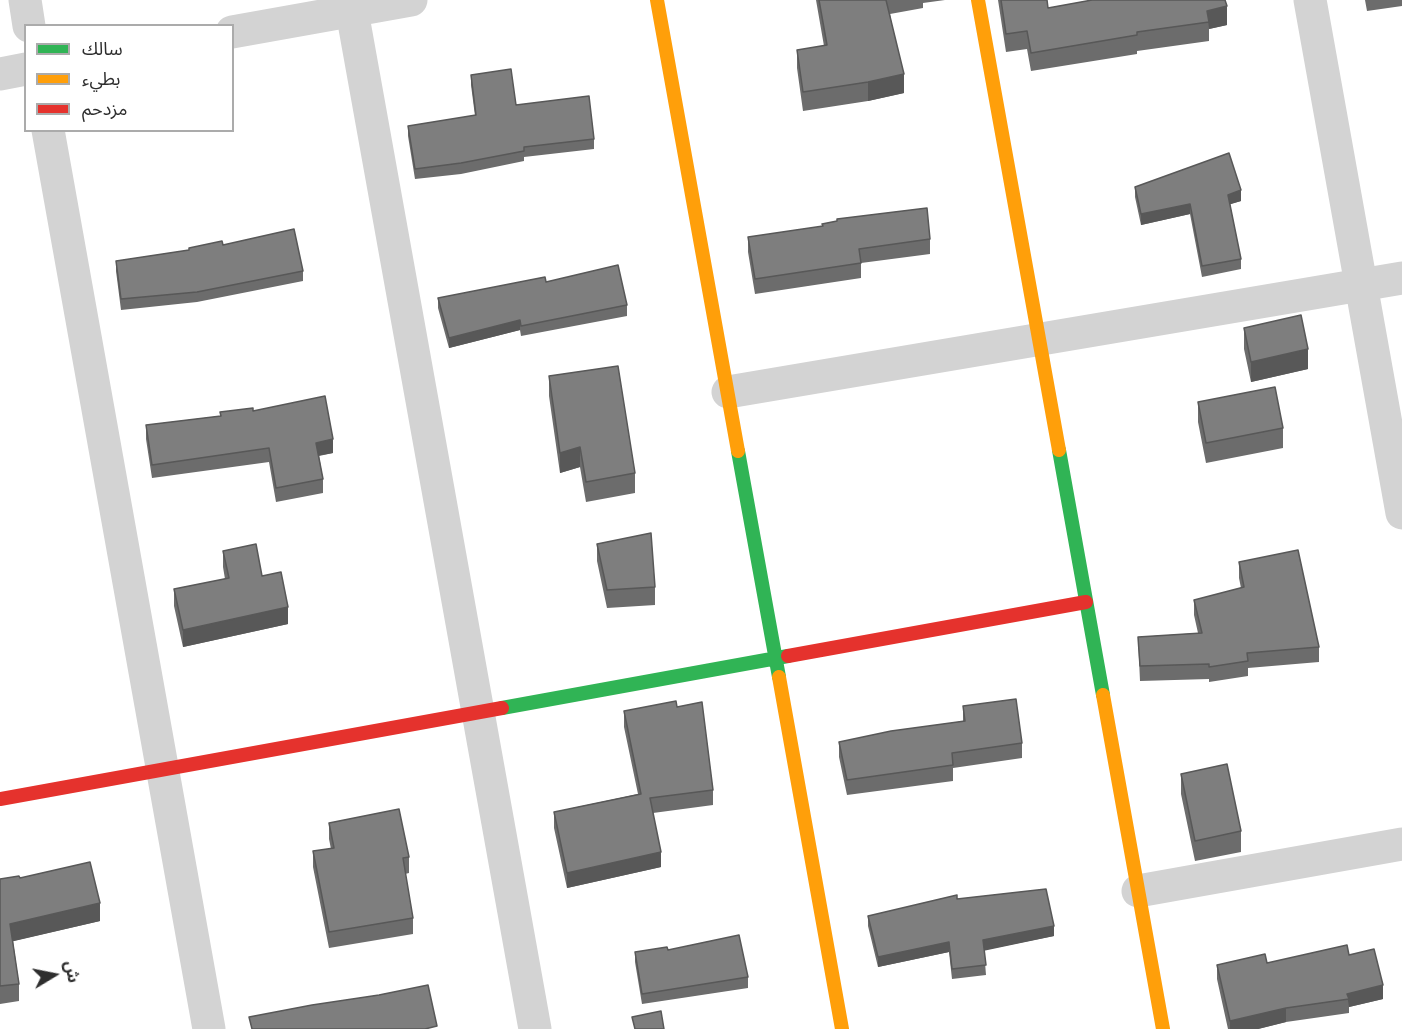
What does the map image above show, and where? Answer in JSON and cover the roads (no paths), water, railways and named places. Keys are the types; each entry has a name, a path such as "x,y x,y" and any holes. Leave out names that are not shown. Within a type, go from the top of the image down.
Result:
{"street":[{"path":"24,0 29,24"},
{"path":"234,32 351,5 411,0"},
{"path":"657,0 842,1029"},
{"path":"978,0 1163,1029"},
{"path":"1310,0 1402,513"},
{"path":"351,5 535,1029"},
{"path":"0,74 24,69"},
{"path":"48,132 208,1029"},
{"path":"728,392 1402,278"},
{"path":"0,799 1086,602"},
{"path":"1138,891 1402,844"}]}
